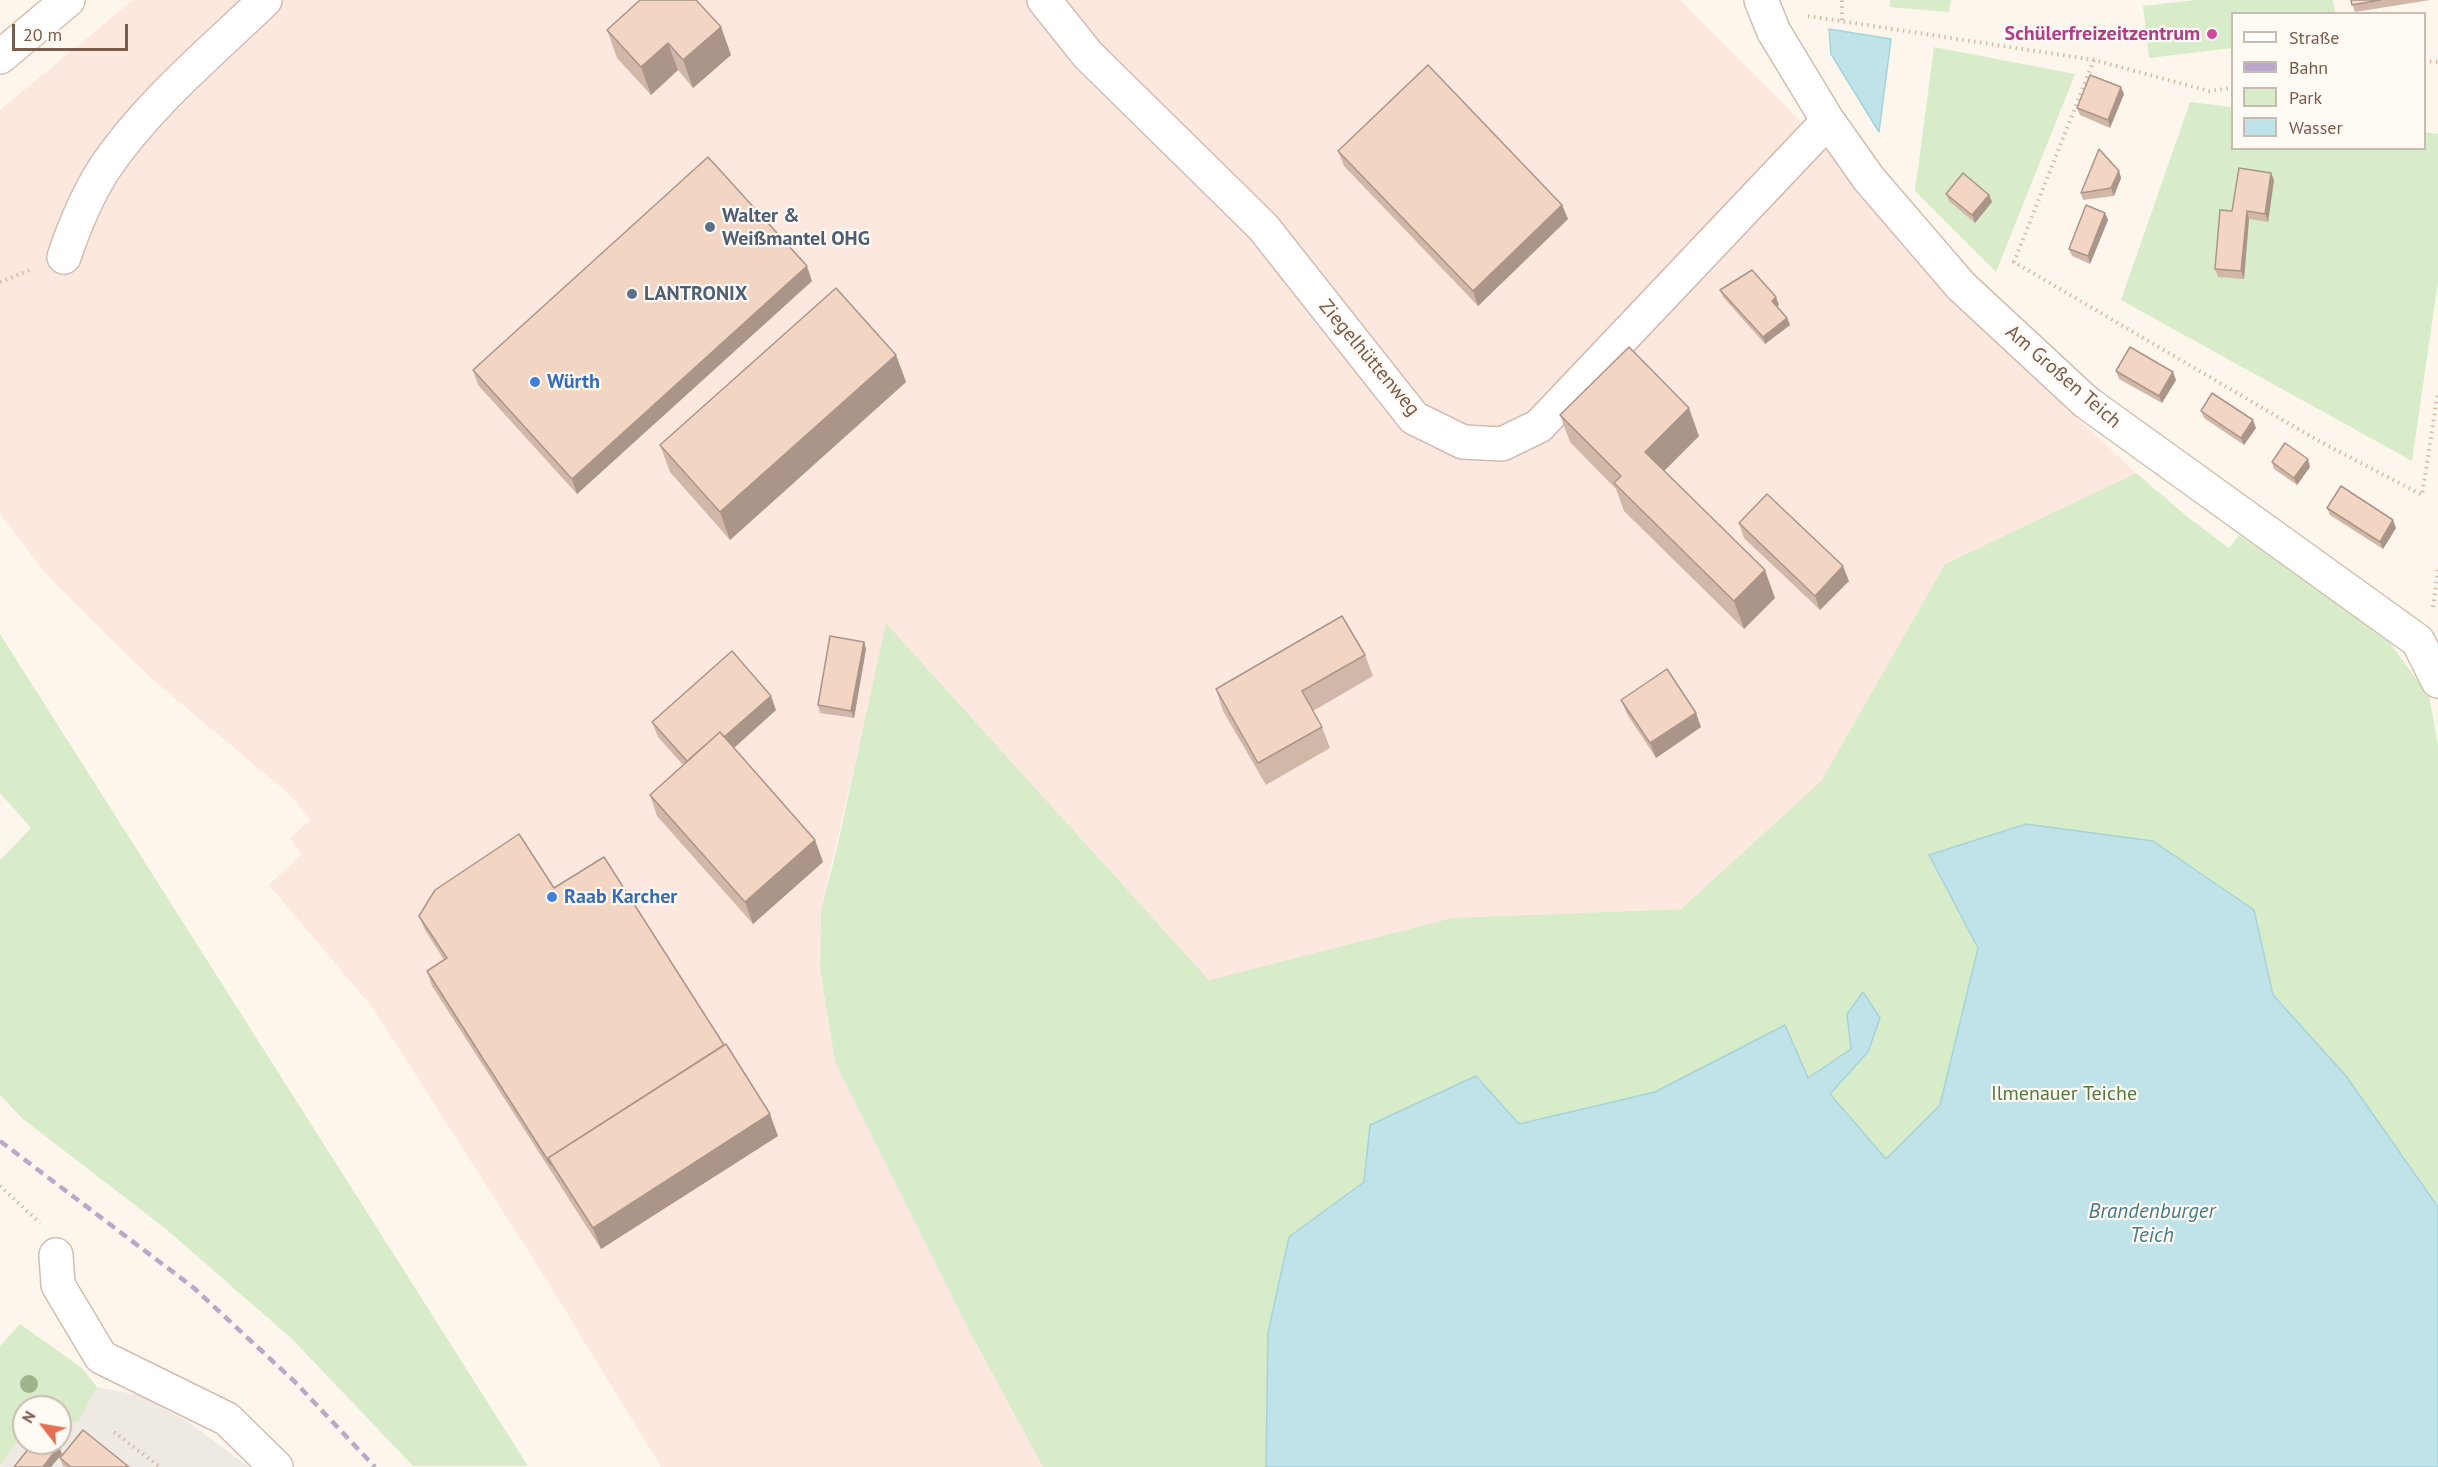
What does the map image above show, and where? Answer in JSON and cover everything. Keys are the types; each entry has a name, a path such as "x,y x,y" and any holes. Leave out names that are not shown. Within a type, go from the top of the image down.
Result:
{"street":[{"path":"0,57 68,0"},
{"path":"64,257 73,232 104,170 149,113 266,0"},
{"name":"Ziegelhüttenweg","path":"1044,0 1088,55 1263,227 1414,418 1463,442 1502,444 1539,426 1828,121"},
{"name":"Am Großen Teich","path":"1761,0 1774,32 1828,121 1869,179 1961,286 2086,402 2418,641 2438,681"},
{"path":"56,1255 58,1285 101,1357 226,1419 276,1467"}],"path":[{"path":"1842,0 1842,20"},
{"path":"1774,32 1797,15 1842,20 2094,60 2209,91 2231,88"},
{"path":"2094,60 2014,262 2142,335 2317,440 2422,495 2438,392"},
{"path":"0,1186 42,1225 56,1255"},
{"path":"114,1432 160,1467"}],"shaded area":[{"path":"133,0 1680,0 1835,156 1937,285 2136,473 1945,564 1821,781 1681,909 1452,918 1209,980 887,624 821,910 820,969 835,1062 972,1336 1043,1467 661,1467 546,1279 373,1008 269,885 302,854 290,838 311,820 288,793 159,685 121,649 48,576 0,514 0,110"},
{"path":"97,1387 138,1395 187,1421 249,1467 0,1467 12,1450 12,1455 72,1455 72,1421 78,1421"}],"green space":[{"path":"1890,0 1951,0 1949,12 1890,7"},
{"path":"2196,0 2333,0 2335,12 2231,12 2231,48 2149,58 2143,6"},
{"path":"1934,47 2075,74 1996,272 1915,191"},
{"path":"2190,102 2231,107 2231,150 2426,150 2426,132 2438,134 2438,282 2412,461 2121,300"},
{"name":"Ilmenauer Teiche","path":"2136,473 2229,548 2239,535 2387,639 2429,696 2438,745 2438,1467 1043,1467 972,1336 835,1062 820,969 821,910 836,852 886,623 1209,980 1452,918 1681,909 1821,781 1945,564"},
{"path":"0,634 528,1466 413,1466 292,1339 166,1229 23,1119 0,1095 0,860 31,828 0,793"},
{"path":"20,1324 82,1368 97,1387 78,1422 72,1422 72,1395 12,1395 12,1449 0,1466 0,1346"}],"water":[{"path":"1829,29 1891,39 1879,132 1831,54"},
{"name":"Brandenburger Teich","path":"2026,824 2153,841 2254,910 2273,995 2346,1076 2438,1207 2438,1467 1266,1467 1268,1333 1289,1237 1364,1182 1370,1125 1476,1076 1519,1124 1655,1092 1785,1025 1808,1078 1851,1049 1847,1014 1863,992 1880,1018 1868,1052 1830,1094 1886,1159 1940,1105 1978,948 1929,855"}],"building":[{"path":"640,0 696,0 721,27 683,60 668,43 641,67 607,30"},
{"path":"2351,0 2381,0 2352,5"},
{"path":"1428,65 1562,205 1473,291 1338,151"},
{"path":"2090,75 2121,87 2108,120 2077,108"},
{"path":"2099,149 2119,171 2111,188 2081,193"},
{"path":"708,157 807,266 572,479 473,370"},
{"path":"2239,168 2271,173 2265,214 2247,211 2241,271 2215,269 2220,210 2232,211"},
{"path":"1963,173 1989,195 1972,215 1946,194"},
{"path":"2086,205 2105,213 2088,256 2069,249"},
{"path":"1752,270 1776,297 1772,301 1787,318 1763,337 1720,290"},
{"path":"836,288 896,355 720,512 660,445"},
{"path":"1629,347 1689,408 1645,452 1765,570 1734,601 1614,483 1621,476 1560,415"},
{"path":"2130,347 2173,372 2159,396 2116,371"},
{"path":"2212,393 2253,420 2241,438 2201,411"},
{"path":"2285,443 2308,459 2294,478 2272,462"},
{"path":"2341,486 2393,520 2380,542 2327,508"},
{"path":"1767,494 1843,566 1815,596 1739,523"},
{"path":"1342,616 1365,655 1302,691 1322,727 1258,763 1216,689"},
{"path":"830,636 864,642 851,711 818,705"},
{"path":"732,651 771,696 724,737 720,732 687,761 652,722"},
{"path":"1667,669 1696,713 1650,743 1621,700"},
{"path":"720,732 815,840 745,902 650,795"},
{"path":"519,834 554,888 604,857 724,1045 548,1158 551,1165 427,971 447,958 419,916 435,890"},
{"path":"726,1044 770,1114 593,1228 548,1158"},
{"path":"83,1430 129,1467 71,1467 60,1458 62,1455 72,1455 72,1443"},
{"path":"24,1455 52,1455 43,1467 14,1467"}],"railway":[{"path":"0,1141 194,1288 295,1382 375,1467"}],"place":[{"name":"Schülerfreizeitzentrum","path":"2212,34"},
{"name":"Walter & Weißmantel OHG","path":"710,227"},
{"name":"LANTRONIX","path":"632,294"},
{"name":"Würth","path":"535,382"},
{"name":"Raab Karcher","path":"552,897"}]}
